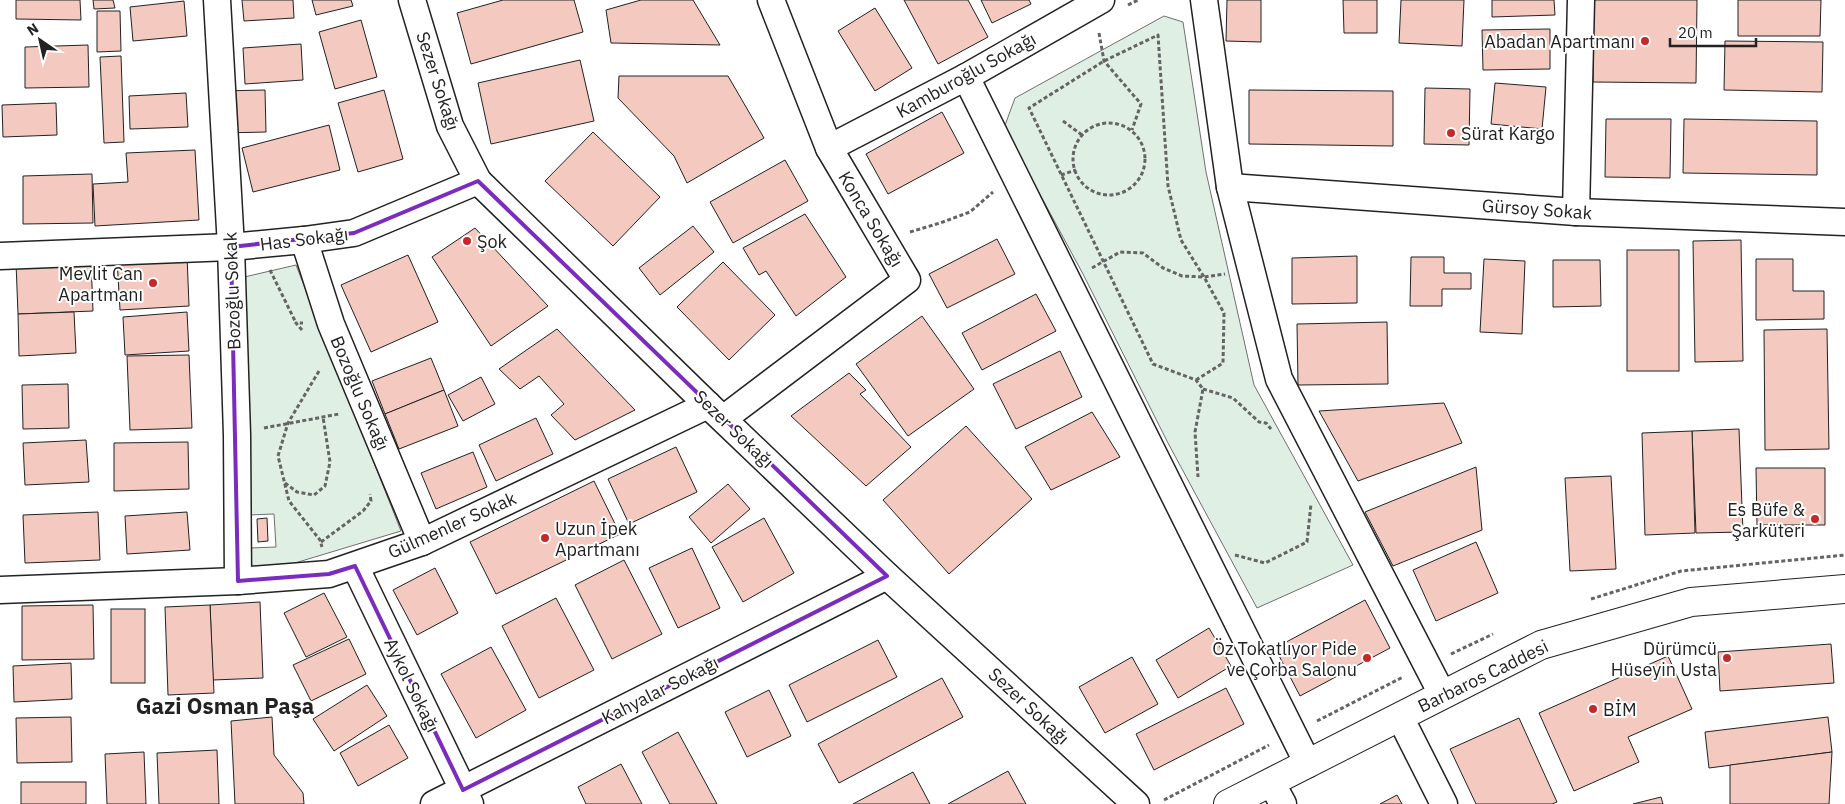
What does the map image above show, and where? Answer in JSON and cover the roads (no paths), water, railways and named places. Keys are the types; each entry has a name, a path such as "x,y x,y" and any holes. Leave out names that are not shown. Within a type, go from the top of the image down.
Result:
{"street":[{"name":"Bozoğlu Sokak","path":"217,0 231,247 237,435 238,581"},
{"name":"Sezer Sokağı","path":"412,0 450,126 478,181 886,576 1136,804"},
{"name":"Konca Sokağı","path":"716,412 907,280 829,148 771,0"},
{"name":"Kamburoğlu Sokağı","path":"829,148 966,78 1101,0"},
{"path":"1204,0 1230,187 1279,379 1442,694"},
{"path":"1576,212 1580,0"},
{"path":"966,78 1308,764"},
{"name":"Has Sokağı","path":"0,256 231,247 354,233 478,181"},
{"name":"Gürsoy Sokak","path":"1230,187 1576,212 1845,222"},
{"name":"Bozoğlu Sokağı","path":"304,240 331,324 422,542"},
{"name":"Gülmenler Sokak","path":"0,590 238,581 329,574 422,542 716,412"},
{"name":"Aykol Sokağı","path":"355,566 466,797"},
{"name":"Kahyalar Sokağı","path":"434,804 466,797 886,576"},
{"name":"Barbaros Caddesi","path":"1228,804 1277,793 1308,764 1541,645 1691,602 1845,589"},
{"path":"1400,717 1444,804"}],"place":[{"name":"Abadan Apartmanı","path":"1645,41"},
{"name":"Sürat Kargo","path":"1451,133"},
{"name":"Şok","path":"467,241"},
{"name":"Mevlit Can Apartmanı","path":"153,283"},
{"name":"Es Büfe & Şarküteri","path":"1815,519"},
{"name":"Uzun İpek Apartmanı","path":"545,538"},
{"name":"Öz Tokatlıyor Pide ve Çorba Salonu","path":"1367,658"},
{"name":"Dürümcü Hüseyin Usta","path":"1727,658"},
{"name":"BİM","path":"1593,709"}],"district":[{"name":"Gazi Osman Paşa","path":"225,705"}]}
